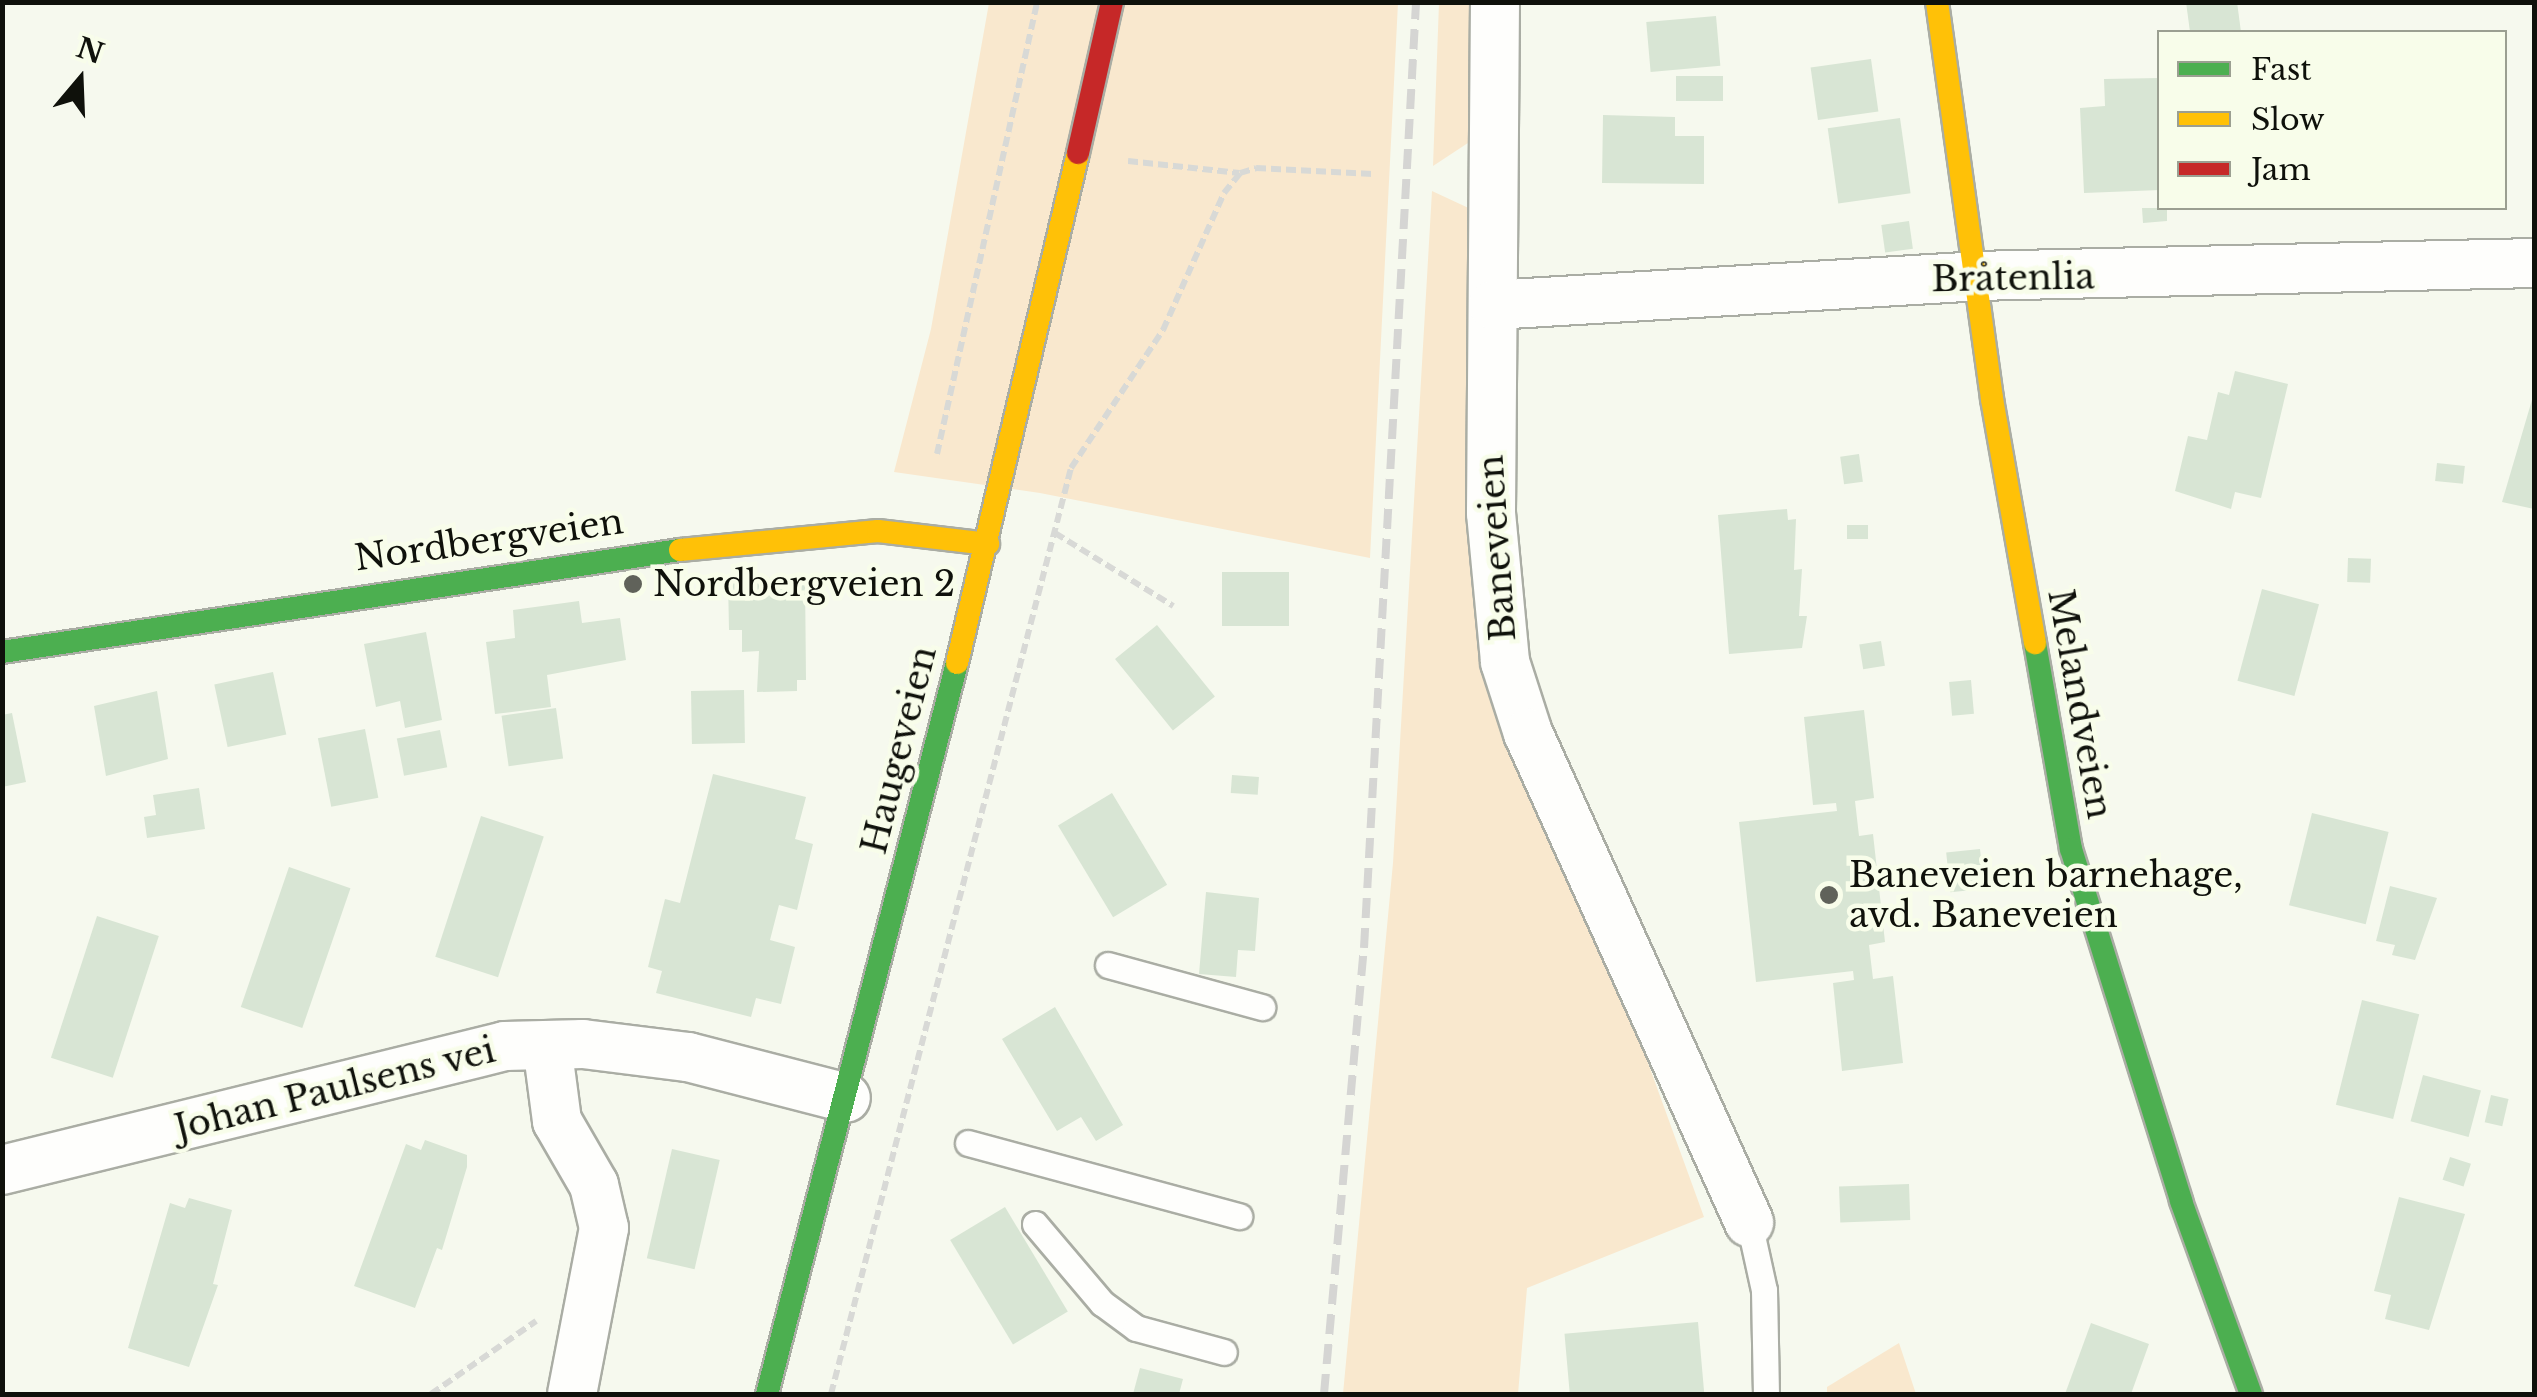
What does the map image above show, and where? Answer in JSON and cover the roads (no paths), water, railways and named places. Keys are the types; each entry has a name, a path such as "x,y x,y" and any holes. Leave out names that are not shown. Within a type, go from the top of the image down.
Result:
{"street":[{"name":"Haugeveien","path":"768,1394 988,544 1087,131 1112,2"},
{"name":"Baneveien","path":"1496,2 1491,513 1505,662 1528,734 1749,1222"},
{"name":"Melandveien","path":"1937,2 1975,276 2071,849 2181,1201 2251,1394"},
{"name":"Bråtenlia","path":"1493,306 1975,276 2534,263"},
{"name":"Nordbergveien","path":"2,652 633,554 878,530 988,544"},
{"name":"Johan Paulsens vei","path":"2,1170 458,1054 547,1045 688,1056 846,1098"},
{"path":"547,1045 557,1121 594,1185 604,1228 572,1394"}],"lane":[{"path":"1108,964 1262,1007"},
{"path":"968,1144 1239,1216"},
{"path":"1749,1222 1764,1290 1766,1394"},
{"path":"1035,1224 1102,1304 1136,1328 1224,1352"}],"railway":[{"path":"1324,1394 1364,948 1416,2"}],"place":[{"name":"Nordbergveien 2","path":"633,584"},
{"name":"Baneveien barnehage, avd. Baneveien","path":"1829,895"}]}
